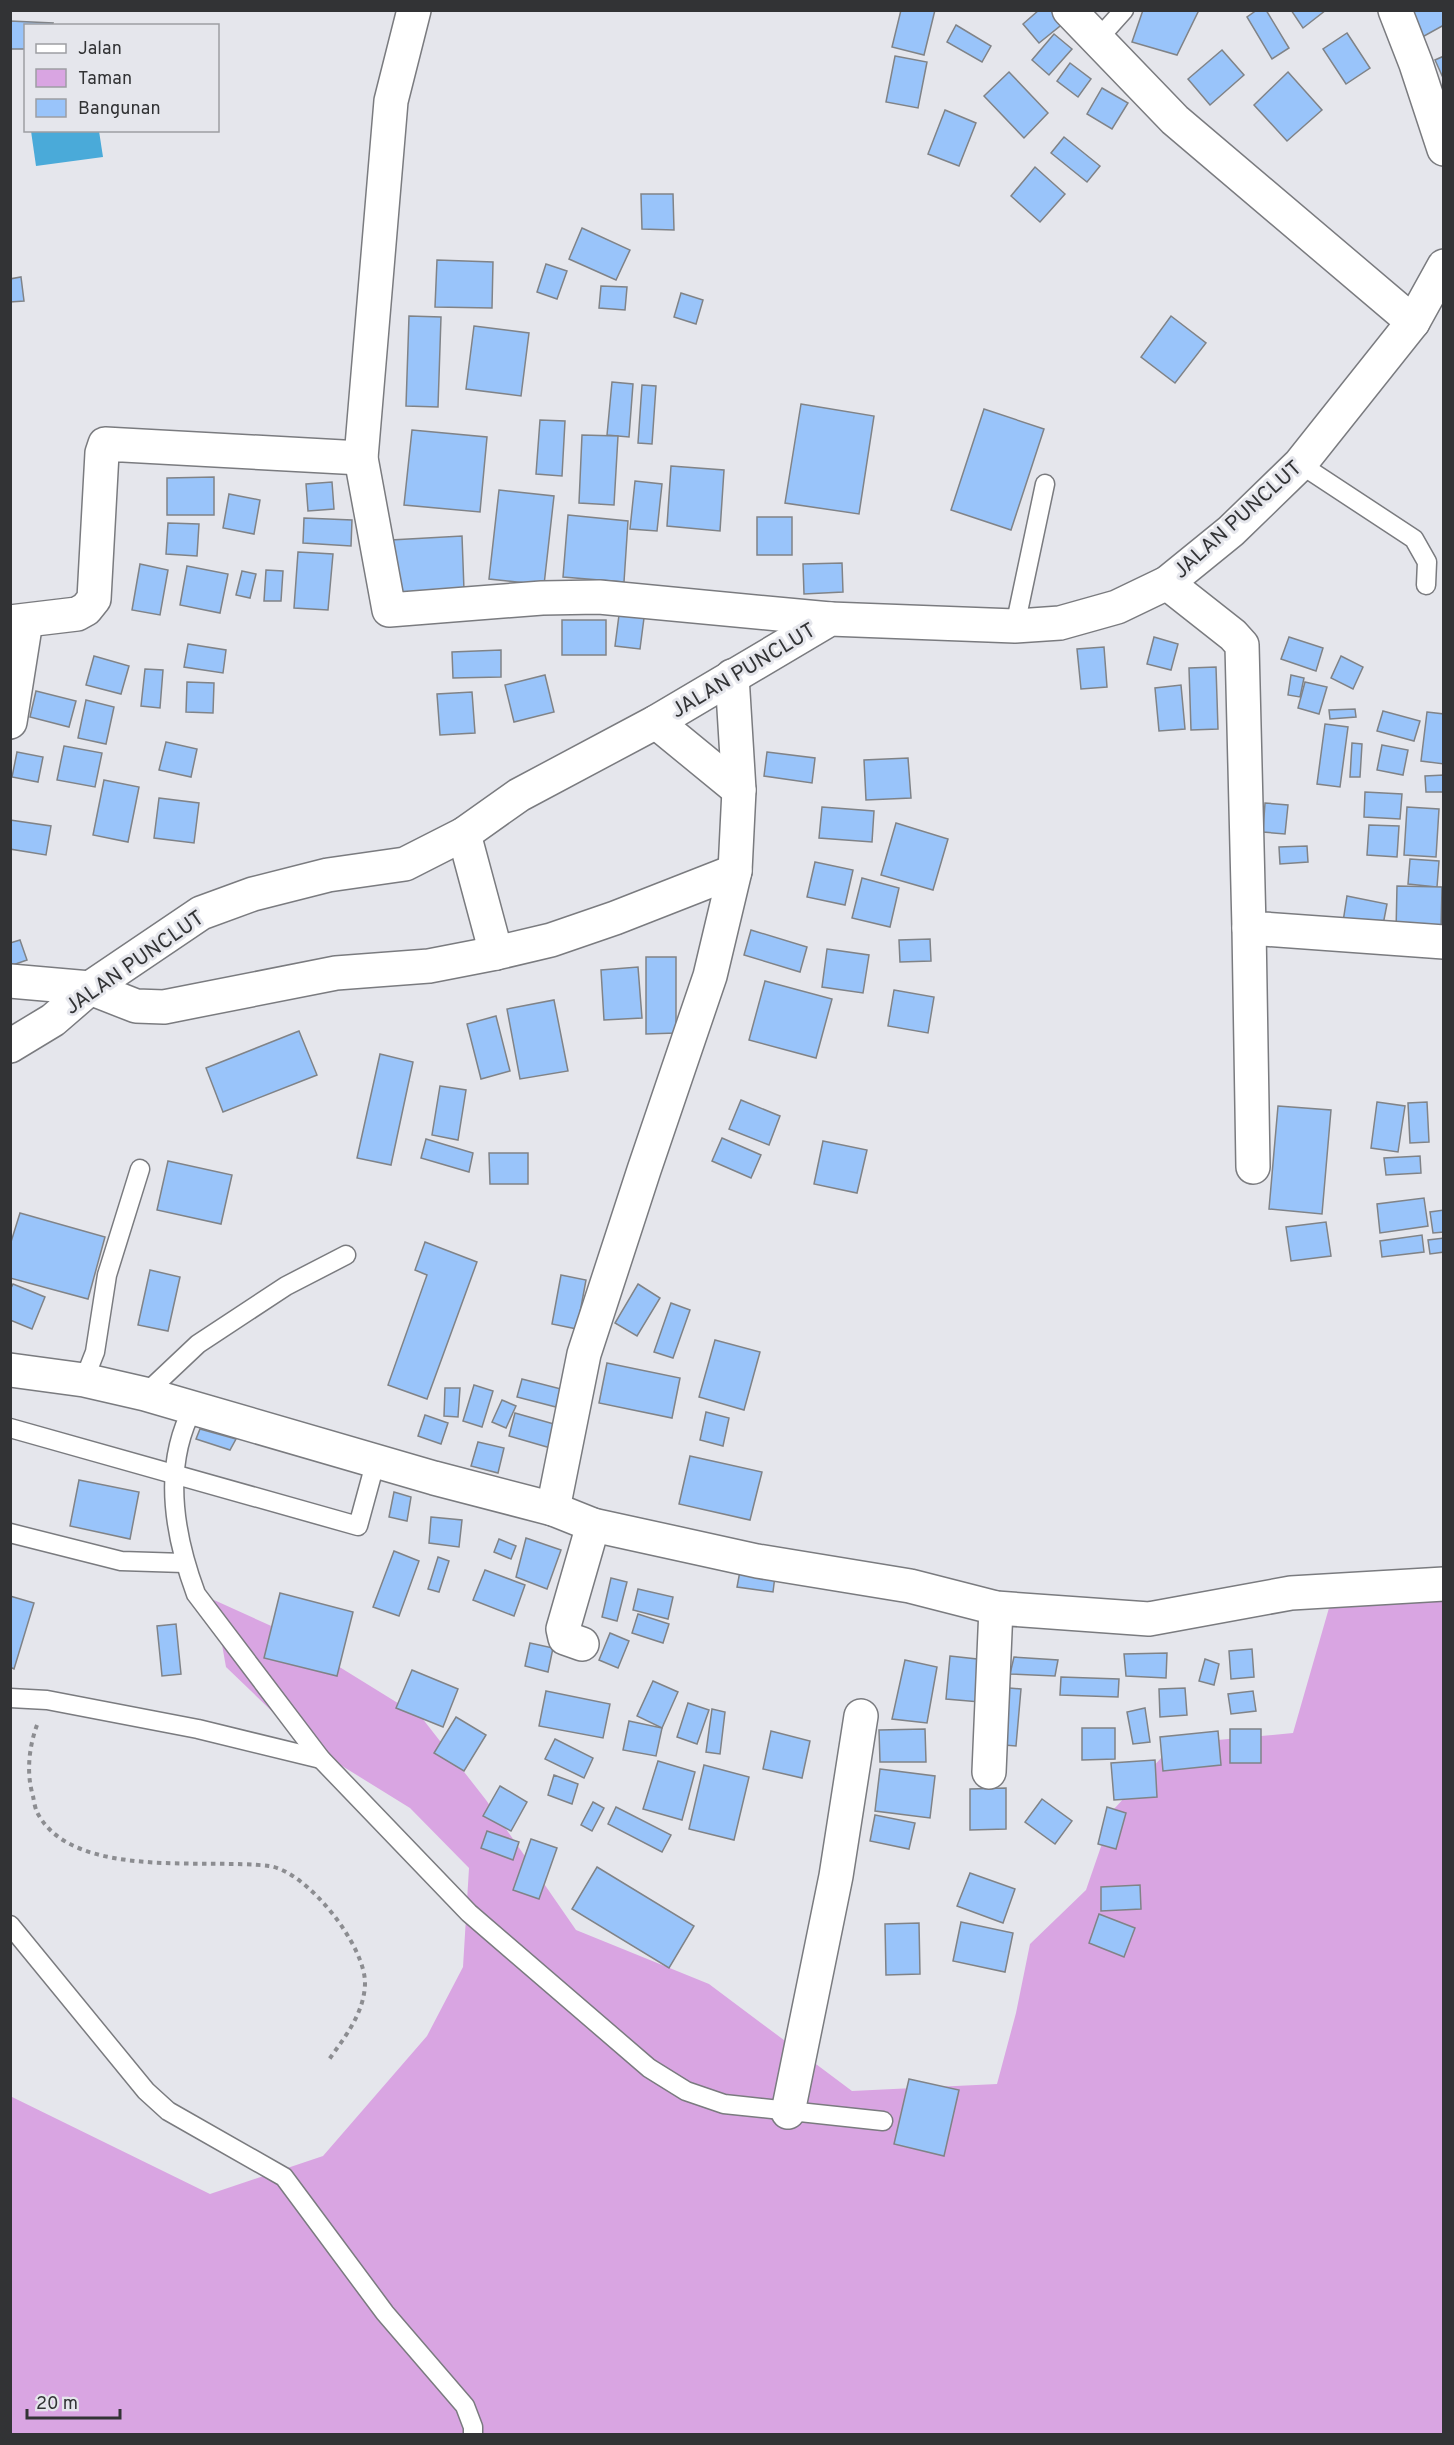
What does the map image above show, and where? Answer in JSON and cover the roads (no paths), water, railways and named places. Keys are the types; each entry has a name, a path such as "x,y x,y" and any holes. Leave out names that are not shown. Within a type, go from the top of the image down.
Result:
{"street":[{"path":"414,10 391,101 361,458 389,610 542,598 599,597 830,619"},
{"path":"1069,10 1175,120 1413,321"},
{"path":"1395,10 1416,64 1443,149"},
{"name":"JALAN PUNCLUT","path":"10,1046 53,1020 90,988 201,913 253,894 318,878 405,864 464,834 519,795 656,722 830,619 1016,626 1059,623 1117,607 1167,583 1231,531 1300,464 1413,321 1443,266"},
{"path":"10,722 18,622 77,614 86,609 94,598 102,453 105,444 361,458"},
{"path":"1167,583 1233,635 1242,645 1253,1167"},
{"path":"553,1509 584,1354 710,975 735,871 739,790 732,676"},
{"path":"656,722 739,790"},
{"path":"464,834 496,953"},
{"path":"10,981 90,988 136,1006 164,1008 336,973 429,966 551,940 615,918 735,871"},
{"path":"1249,927 1443,942"},
{"path":"10,1370 84,1380 145,1394 553,1509 593,1525 757,1561 910,1586 996,1608 1149,1618 1291,1593 1443,1584"},
{"path":"582,1644 565,1638 563,1629 593,1525"},
{"path":"988,1772 996,1608"},
{"path":"788,2112 836,1876 861,1716"}],"lane":[{"path":"1098,39 1124,10"},
{"path":"1300,464 1414,539 1427,562 1426,585"},
{"path":"1016,626 1045,484"},
{"path":"84,1380 95,1352 107,1275 140,1169"},
{"path":"145,1394 198,1344 286,1286 346,1255"},
{"path":"193,1408 185,1422 173,1472 178,1530 184,1563 196,1594 321,1759 470,1913 649,2068 686,2091 724,2104 883,2121"},
{"path":"10,1428 173,1472 358,1526 376,1460"},
{"path":"10,1533 121,1561 184,1563"},
{"path":"10,1698 47,1700 198,1729 321,1759"},
{"path":"10,1925 146,2091 168,2111 284,2177 385,2313 465,2406 473,2427 473,2434"}],"water":[{"path":"31,132 99,132 103,157 36,166"}]}
